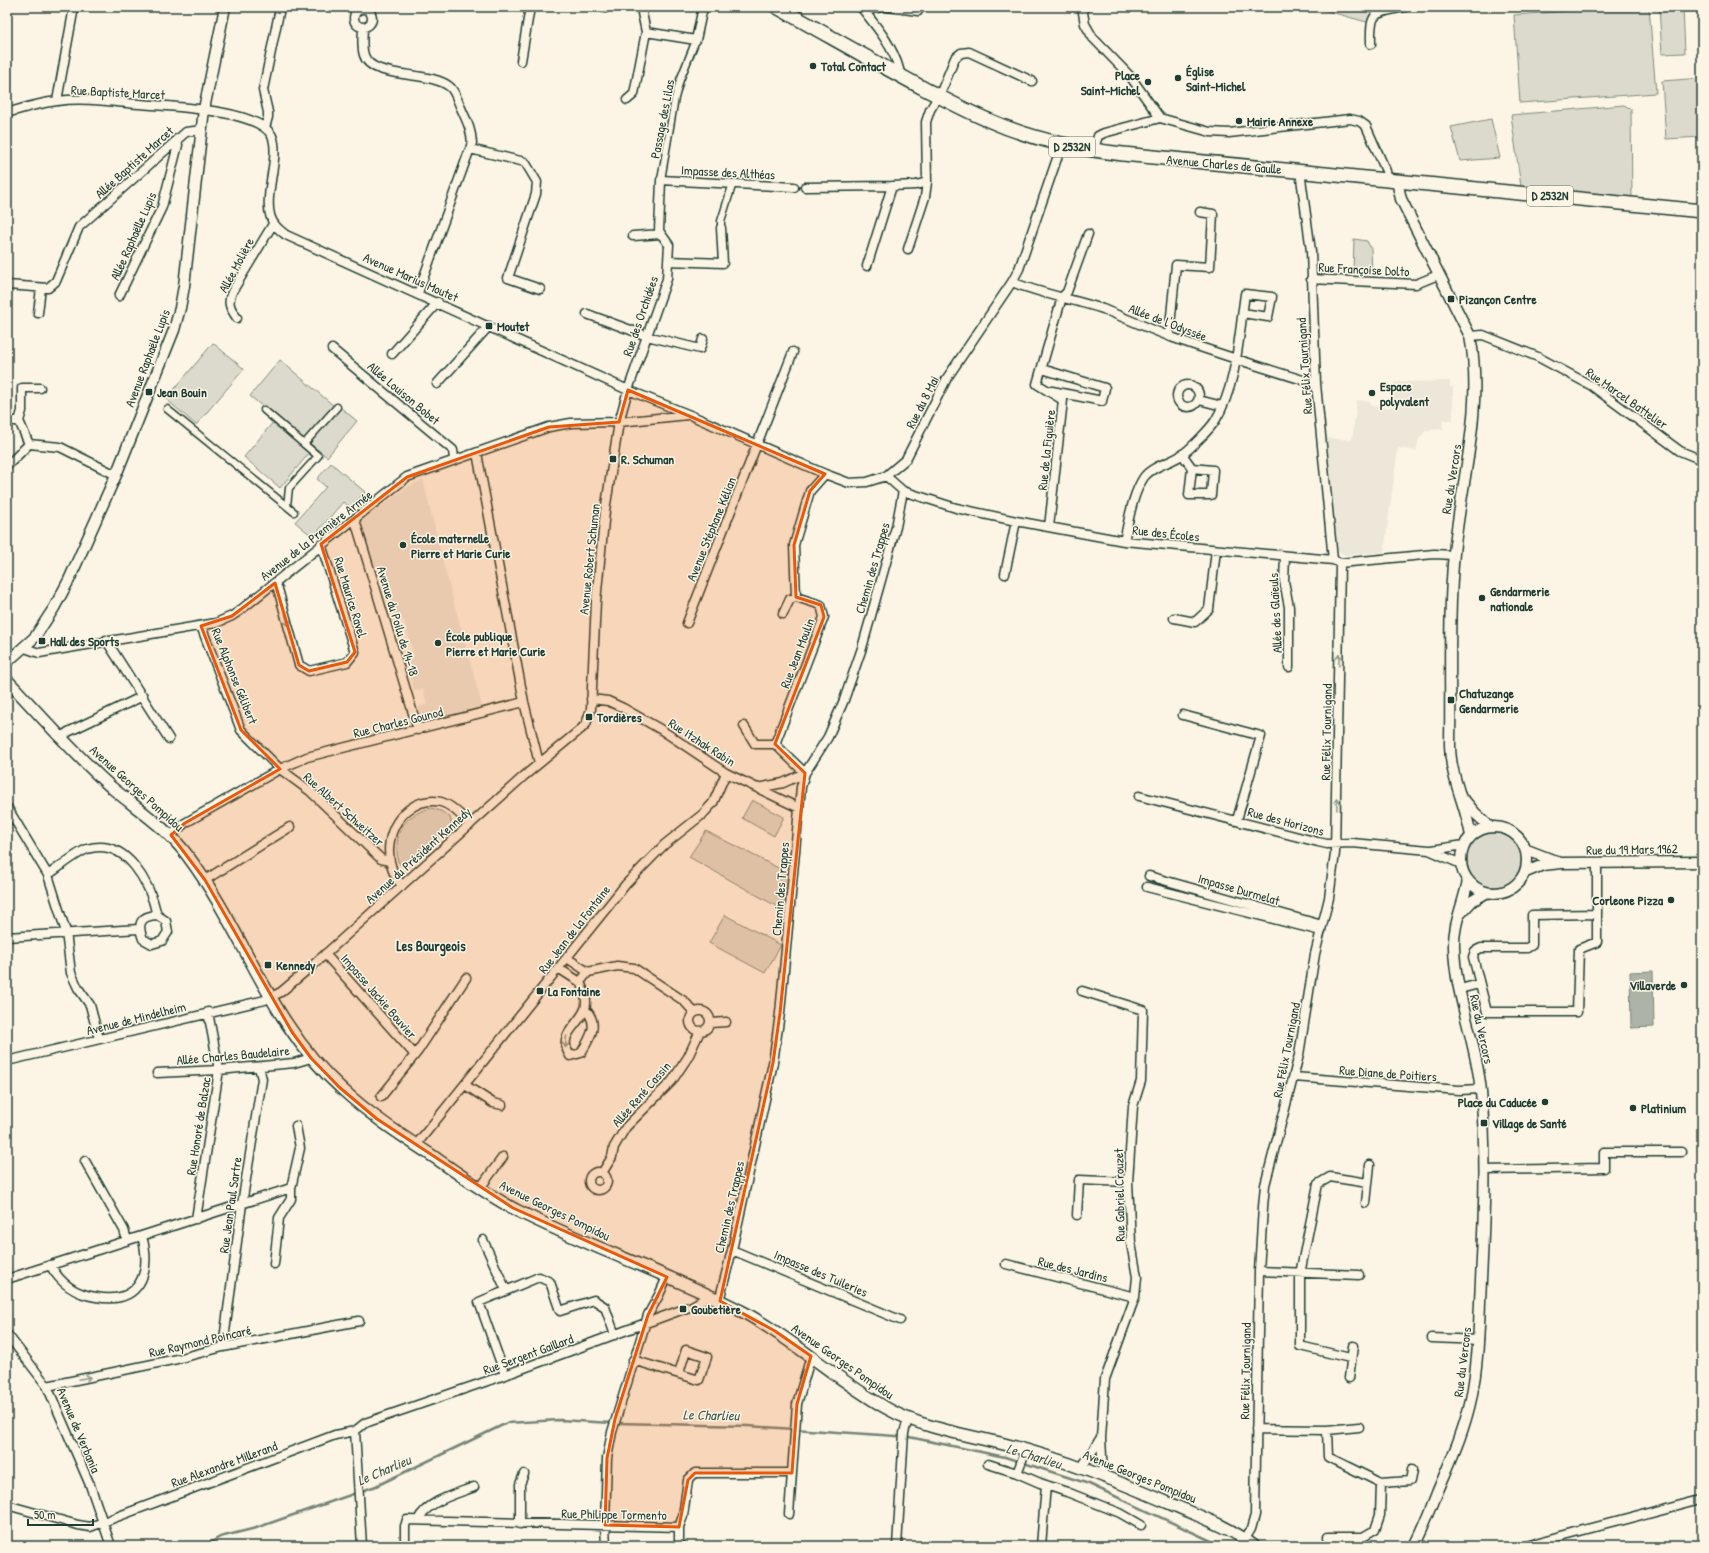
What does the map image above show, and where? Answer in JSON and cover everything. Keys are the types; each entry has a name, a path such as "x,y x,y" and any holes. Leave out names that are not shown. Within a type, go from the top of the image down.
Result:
{"main road":[{"name":"Avenue Charles de Gaulle","path":"777,7 896,74 988,120 1026,134 1093,151 1702,211"},
{"name":"Avenue Georges Pompidou","path":"7,680 61,738 111,786 171,835 205,880 270,998 310,1058 339,1087 377,1119 480,1188 513,1208 707,1295 769,1328 878,1404 908,1419 1024,1454 1082,1467 1210,1520 1245,1539 1254,1546"}],"street":[{"path":"57,101 74,7"},
{"name":"Avenue Raphaële Lupis","path":"7,662 25,648 39,632 63,591 116,475 174,330 180,308 204,109 225,7"},
{"path":"521,61 530,7"},
{"path":"646,32 696,40 703,7"},
{"path":"862,9 882,7"},
{"path":"888,7 918,10 919,7"},
{"path":"1082,7 1085,24 1093,38 1130,76 1160,118"},
{"path":"1371,44 1370,23 1378,13 1405,7"},
{"path":"862,9 891,48 899,69 896,74"},
{"path":"265,128 268,112 263,90 279,13"},
{"path":"628,100 634,94 646,32 642,13"},
{"path":"363,27 362,48 368,63 380,69 438,80 451,87 471,131 472,143 418,293"},
{"name":"Passage des Lilas","path":"661,180 675,98 696,40"},
{"path":"908,249 925,197 927,182 926,122 930,110 955,58 961,52 969,52 1032,81"},
{"name":"Rue Baptiste Marcet","path":"7,115 57,101 85,100 204,109"},
{"path":"204,109 244,118 265,128 269,132 274,143 274,161 269,196 273,224"},
{"path":"1093,151 1098,136 1104,133 1160,118 1210,132 1229,133 1350,119 1359,121 1366,126 1386,171 1392,180"},
{"name":"Allée Baptiste Marcet","path":"41,288 48,288 56,282 79,227 177,138 186,132 202,130"},
{"name":"Allée Raphaëlle Lupis","path":"119,296 162,207 178,145 177,138"},
{"name":"Rue du 8 Mai","path":"690,415 849,483 867,482 886,476 906,459 947,378 1012,282 1019,269 1062,144"},
{"path":"470,149 525,162 536,182 536,194 508,278 540,289"},
{"name":"Rue Félix Tournigand","path":"1245,1539 1251,1529 1255,1515 1259,1271 1265,1185 1294,1077 1315,954 1329,898 1336,843 1337,562 1316,384 1311,251 1300,171"},
{"name":"Impasse des Althéas","path":"661,180 794,187"},
{"name":"Rue des Orchidées","path":"628,390 667,279 669,245 659,231 661,180"},
{"name":"Rue du Vercors","path":"1392,180 1438,275 1470,336 1474,357 1474,417 1454,555 1450,756 1454,778 1462,796 1471,836"},
{"path":"805,187 892,186 916,185 927,182"},
{"path":"668,261 724,263 720,221 733,183"},
{"path":"867,266 892,186"},
{"path":"1169,336 1176,265 1210,267 1213,214 1200,212"},
{"name":"Avenue Marius Moutet","path":"273,224 286,234 438,302 628,390 690,415"},
{"name":"Allée Molière","path":"237,318 229,307 229,299 273,224"},
{"path":"632,236 661,234"},
{"name":"Rue de la Figuière","path":"1049,527 1063,400 1037,384 1062,297 1066,292 1088,234"},
{"name":"Rue Françoise Dolto","path":"1311,279 1416,284 1438,275"},
{"name":"Allée de l'Odyssée","path":"1012,282 1027,289 1062,297 1102,309 1169,336 1236,360 1316,384"},
{"path":"7,285 41,288 38,313"},
{"path":"392,354 438,302"},
{"path":"1124,541 1134,499 1145,476 1162,464 1182,454 1214,422 1227,395 1236,360 1243,313"},
{"path":"587,314 647,336 700,349 703,339"},
{"path":"437,384 489,326"},
{"name":"Rue Marcel Battelier","path":"1470,336 1483,335 1538,357 1586,382 1680,451 1702,460"},
{"name":"Allée Louison Bobet","path":"332,348 452,450 454,460"},
{"name":"Avenue Stéphane Kélian","path":"687,623 758,445 793,352"},
{"path":"1042,369 1105,388 1102,401 1046,390"},
{"path":"29,444 19,421 22,411 22,388 40,388"},
{"name":"Avenue Robert Schuman","path":"581,729 589,717 592,699 597,594 605,511 619,422 628,390"},
{"path":"1199,400 1222,406"},
{"path":"304,444 337,407"},
{"path":"167,409 294,512"},
{"path":"264,410 318,456 289,488 287,506"},
{"name":"Avenue de la Première Armée","path":"25,648 38,653 106,640 216,623 232,616 275,583 321,544 355,520 407,477 549,427 571,423 619,422 690,415"},
{"path":"7,421 19,421"},
{"path":"29,444 60,447 116,475"},
{"path":"7,466 29,444"},
{"path":"477,453 524,702 539,763"},
{"path":"1182,454 1192,468"},
{"path":"784,614 790,599 796,597 794,545 810,491 825,474"},
{"name":"Rue des Écoles","path":"886,476 903,491 956,508 1124,541 1337,562 1434,554 1454,555"},
{"name":"Chemin des Trappes","path":"719,1301 732,1250 773,1063 780,1013 799,808 804,773 828,737 844,700 862,648 896,527 903,491"},
{"name":"Avenue du Poilu de 14-18","path":"355,520 418,730"},
{"path":"1005,574 1016,521"},
{"name":"Rue Maurice Ravel","path":"275,583 299,665 309,671 347,662 355,652 321,544"},
{"path":"1174,618 1195,622 1209,609 1216,550"},
{"name":"Allée des Glaïeuls","path":"1285,557 1284,581 1289,607 1289,667"},
{"name":"Rue Jean Moulin","path":"775,744 824,617 820,605 796,597"},
{"name":"Rue Alphonse Gélibert","path":"201,626 241,730 280,769"},
{"path":"106,640 169,739"},
{"path":"61,738 68,732 143,696"},
{"name":"Rue Itzhak Rabin","path":"592,699 608,701 623,708 660,729 726,773 799,808"},
{"name":"Rue Charles Gounod","path":"171,835 185,823 280,769 307,757 524,702"},
{"path":"1183,715 1261,736 1237,820"},
{"path":"744,726 755,744 775,744 804,773 783,783 758,788"},
{"name":"Avenue du Président Kennedy","path":"270,998 281,992 325,954 539,763 581,729"},
{"name":"Rue Albert Schweitzer","path":"280,769 310,791 381,859 390,861 396,879 402,886"},
{"name":"Rue Jean de la Fontaine","path":"416,1145 626,884 664,845 704,814 713,803 726,773"},
{"name":"Rue des Horizons","path":"1139,796 1318,842 1352,843 1429,850 1464,846"},
{"name":"Rue du Vercors","path":"1462,796 1475,813 1490,827"},
{"path":"390,861 389,846 391,833 400,816 419,803 430,801 441,802 462,816 470,825"},
{"path":"7,807 48,875 66,932 71,973 78,988 90,1005 99,1039"},
{"path":"205,880 290,827"},
{"path":"1490,827 1505,828 1512,832 1523,843 1526,850 1528,865 1522,879 1510,890 1494,894 1473,886 1468,880 1461,864 1462,851 1471,836 1490,827"},
{"path":"48,875 86,850 102,847 117,852 130,860 146,882 154,901 157,915"},
{"name":"Rue des Horizons","path":"1429,850 1461,864"},
{"name":"Rue du 19 Mars 1962","path":"1526,850 1561,863"},
{"name":"Rue du 19 Mars 1962","path":"1526,872 1543,865 1561,863 1702,862"},
{"path":"1597,863 1598,942 1579,949 1577,1012 1487,1012 1472,957 1475,951 1481,948 1527,948 1532,945 1532,915 1597,914"},
{"name":"Impasse Durmelat","path":"1149,876 1321,928"},
{"name":"Rue du Vercors","path":"1414,1546 1423,1528 1462,1432 1471,1399 1479,1340 1484,1123 1481,1089 1460,989 1454,947 1454,933 1468,880"},
{"path":"1147,887 1321,928"},
{"path":"1457,919 1472,901 1486,892"},
{"path":"148,915 157,915 166,921 168,932 162,941 152,944 143,939 139,929 141,921 148,915"},
{"path":"7,937 66,932 139,929"},
{"name":"Impasse Jackie Bouvier","path":"325,954 414,1055"},
{"path":"567,958 588,972"},
{"path":"580,982 588,972 617,966 634,968 684,1000 694,1012"},
{"path":"558,968 580,982 586,995 585,1009 566,1037 565,1048 570,1056 581,1053 593,1034 591,1015 585,1009"},
{"name":"Impasse Jackie Bouvier","path":"382,1097 414,1055 466,978"},
{"path":"1460,989 1479,984"},
{"name":"Rue Gabriel Crouzet","path":"1082,991 1143,1010 1141,1081 1133,1106 1128,1182 1131,1243 1137,1277 1134,1297 1105,1379 1101,1438 1103,1475"},
{"name":"Avenue de Mindelheim","path":"7,1061 270,998"},
{"path":"700,1031 692,1027 690,1018 694,1012 701,1011 708,1015 710,1023 726,1022"},
{"name":"Rue Honoré de Balzac","path":"196,1219 219,1070 208,1012"},
{"name":"Allée René Cassin","path":"602,1173 612,1157 614,1147 626,1127 672,1082 688,1057 700,1031 706,1028 710,1023"},
{"name":"Allée Charles Baudelaire","path":"157,1073 260,1067 294,1063 310,1058"},
{"name":"Rue Jean Paul Sartre","path":"223,1347 242,1204 262,1080 260,1067"},
{"name":"Rue Diane de Poitiers","path":"1294,1077 1458,1090 1481,1089"},
{"path":"465,1085 493,1104 502,1105"},
{"path":"274,1264 279,1218 290,1199 300,1148 296,1126"},
{"path":"1484,1170 1604,1168 1604,1152 1681,1152"},
{"path":"480,1188 503,1157"},
{"path":"84,1161 124,1230 128,1240"},
{"path":"1366,1202 1370,1165"},
{"path":"1350,1358 1300,1346 1300,1274 1318,1184 1330,1177 1368,1183"},
{"path":"1077,1215 1080,1180 1128,1182"},
{"path":"7,1279 291,1188"},
{"path":"50,1265 57,1277 71,1290 106,1299 115,1299 126,1296 140,1284 144,1275 146,1265 142,1236"},
{"path":"483,1240 506,1290"},
{"name":"Impasse des Tuileries","path":"732,1250 900,1320"},
{"name":"Rue des Jardins","path":"1006,1264 1134,1297"},
{"path":"1259,1271 1300,1274 1359,1275"},
{"path":"606,1546 606,1458 615,1419 650,1308 659,1295 666,1276"},
{"path":"505,1375 479,1302 539,1277 550,1282 560,1311 594,1300 605,1307 615,1335"},
{"name":"Rue Sergent Gaillard","path":"355,1431 366,1423 505,1375 692,1306 704,1299 707,1295"},
{"name":"Rue Raymond Poincaré","path":"47,1386 177,1359 223,1347 359,1321"},
{"name":"Avenue de Verbania","path":"7,1334 47,1386 90,1485 110,1546"},
{"path":"1432,1338 1479,1340"},
{"path":"1349,1378 1350,1358 1353,1346"},
{"path":"789,1514 797,1404 811,1356"},
{"path":"633,1360 679,1373"},
{"path":"897,1546 904,1437 908,1419"},
{"path":"1256,1429 1326,1430 1359,1427"},
{"path":"1326,1430 1328,1457 1381,1483 1410,1481 1412,1470"},
{"path":"355,1431 362,1546"},
{"name":"Rue Alexandre Millerand","path":"7,1505 90,1527 336,1435 355,1431"},
{"name":"Rue Gabriel Crouzet","path":"1082,1467 1101,1438"},
{"path":"1019,1470 1024,1454"},
{"path":"988,1464 1019,1470 1046,1485 1120,1513 1141,1525"},
{"name":"Rue Philippe Tormento","path":"418,1520 520,1524 679,1527 683,1516 688,1480 695,1473 792,1473"},
{"path":"520,1524 520,1484 524,1474"},
{"path":"1328,1537 1363,1537 1375,1530 1380,1515 1381,1483"},
{"path":"1041,1546 1046,1485"},
{"path":"405,1546 405,1526 408,1520 418,1520 422,1512 432,1506 474,1487"},
{"path":"1524,1546 1702,1499"},
{"path":"679,1527 679,1546"}],"highlighted area":[{"path":"628,390 825,474 810,491 794,545 796,597 821,605 824,617 775,744 805,773 780,1013 773,1063 720,1301 775,1331 811,1356 797,1404 792,1473 695,1473 688,1480 679,1527 605,1525 607,1458 615,1419 648,1315 667,1277 513,1208 377,1119 339,1087 311,1058 292,1032 205,880 171,835 185,823 280,769 241,730 201,626 232,616 275,583 299,665 309,671 347,662 355,652 321,544 407,477 549,427 619,422"}],"shaded area":[{"path":"1320,7 1405,7 1378,13 1370,23 1320,9"},
{"path":"1625,7 1649,7 1656,93 1520,103 1514,15"},
{"path":"1659,7 1683,7 1685,53 1662,54"},
{"path":"1702,78 1702,137 1666,139 1662,81"},
{"path":"1624,105 1631,109 1632,197 1521,187 1511,115"},
{"path":"1491,119 1500,158 1460,161 1451,127"},
{"path":"1354,239 1367,241 1371,249 1372,273 1353,272"},
{"path":"213,343 244,369 196,425 166,399"},
{"path":"280,360 334,406 304,442 250,396"},
{"path":"1450,381 1450,387 1453,387 1453,420 1442,420 1443,429 1426,430 1419,439 1416,451 1398,448 1384,552 1344,555 1338,550 1327,438 1352,440 1357,400 1370,402 1371,406 1387,408 1394,406 1394,382"},
{"path":"340,407 357,421 327,457 308,442"},
{"path":"274,421 311,451 280,488 244,457"},
{"path":"331,463 365,492 351,508 343,502 313,537 295,522 326,487 317,479"},
{"name":"École publique Pierre et Marie Curie","path":"423,479 444,566 483,709 426,722 421,719 418,707 427,704 423,689 414,691 406,659 414,656 404,620 398,621 383,574 375,575 360,523 404,489"},
{"path":"752,800 784,817 774,836 742,818"},
{"path":"431,808 441,811 450,817 452,825 404,867 398,862 397,852 397,842 402,827 406,821 413,816 421,811"},
{"path":"706,831 788,873 785,911 689,857"},
{"path":"1489,833 1499,833 1509,837 1517,845 1521,855 1521,865 1517,875 1509,883 1499,887 1489,887 1479,883 1471,875 1467,865 1467,855 1471,845 1479,837"},
{"path":"725,915 781,945 765,973 709,943"},
{"path":"1653,971 1654,1027 1631,1028 1630,972"}],"waterway":[{"name":"Le Charlieu","path":"204,1546 220,1537 256,1528 376,1486 507,1423 559,1420 612,1423"},
{"name":"Le Charlieu","path":"617,1423 748,1426 909,1437 1005,1457 1089,1484 1222,1546"}],"place":[{"name":"Total Contact","path":"813,66"},
{"name":"Église Saint-Michel","path":"1178,78"},
{"name":"Place Saint-Michel","path":"1148,82"},
{"name":"Mairie Annexe","path":"1239,121"},
{"name":"Pizançon Centre","path":"1451,299"},
{"name":"Moutet","path":"489,326"},
{"name":"Jean Bouin","path":"149,392"},
{"name":"Espace polyvalent","path":"1372,393"},
{"name":"R. Schuman","path":"613,459"},
{"name":"École maternelle Pierre et Marie Curie","path":"403,545"},
{"name":"Gendarmerie nationale","path":"1482,598"},
{"name":"Hall des Sports","path":"42,641"},
{"name":"École publique Pierre et Marie Curie","path":"438,643"},
{"name":"Chatuzange Gendarmerie","path":"1451,700"},
{"name":"Tordières","path":"589,717"},
{"name":"Corleone Pizza","path":"1671,900"},
{"name":"Kennedy","path":"268,965"},
{"name":"Villaverde","path":"1684,985"},
{"name":"La Fontaine","path":"540,991"},
{"name":"Place du Caducée","path":"1545,1102"},
{"name":"Platinium","path":"1633,1108"},
{"name":"Village de Santé","path":"1484,1123"},
{"name":"Goubetière","path":"683,1309"}],"district":[{"name":"Les Bourgeois","path":"431,946"}]}
